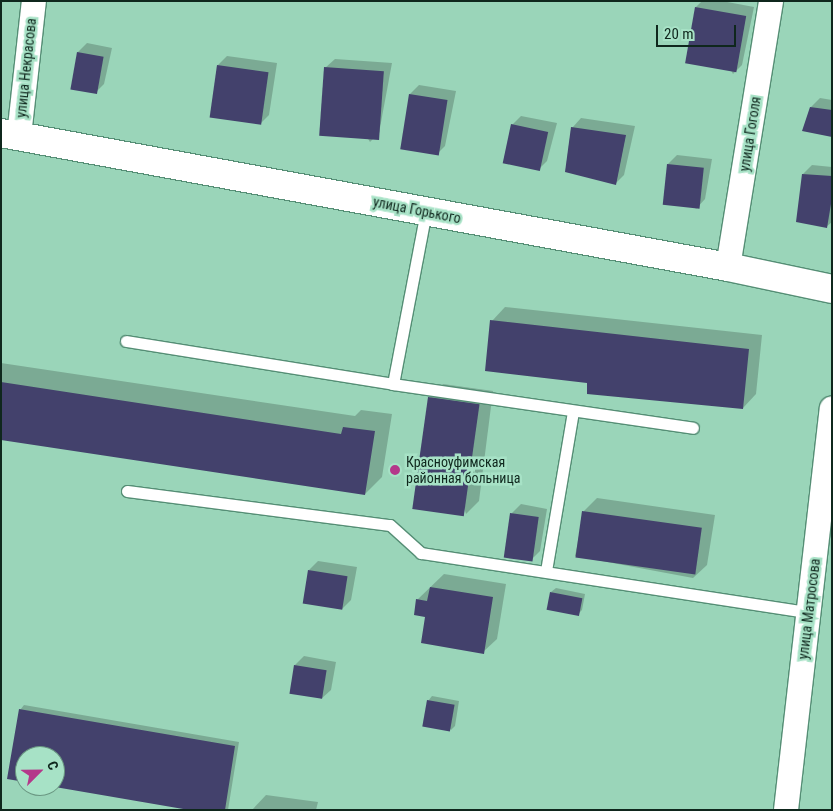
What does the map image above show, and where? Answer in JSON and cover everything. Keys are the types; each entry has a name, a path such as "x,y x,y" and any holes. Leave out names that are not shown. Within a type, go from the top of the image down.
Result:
{"street":[{"name":"улица Некрасова","path":"10,134 34,1"},
{"name":"улица Гоголя","path":"728,267 771,1"},
{"name":"улица Горького","path":"10,134 728,267 832,289"},
{"name":"улица Матросова","path":"786,810 831,414"}],"lane":[{"path":"393,384 426,211"},
{"path":"126,341 393,384 693,428"},
{"path":"546,571 573,411"},
{"path":"127,491 390,525 421,553 808,612"}],"building":[{"path":"695,7 746,16 736,72 685,63"},
{"path":"77,52 104,57 97,94 70,89"},
{"path":"217,65 268,72 261,125 210,117"},
{"path":"324,67 384,71 379,140 319,136"},
{"path":"409,94 448,100 439,155 400,149"},
{"path":"810,107 832,110 832,137 802,131"},
{"path":"511,124 548,132 540,171 503,163"},
{"path":"571,127 626,135 616,185 565,172"},
{"path":"667,164 704,168 700,209 663,205"},
{"path":"802,174 832,176 832,198 827,228 796,222"},
{"path":"490,320 749,349 743,409 587,394 587,383 485,371"},
{"path":"1,382 341,434 343,427 375,431 365,495 1,440"},
{"path":"428,397 479,404 464,516 412,509"},
{"path":"582,511 702,528 695,574 575,558"},
{"path":"510,513 539,517 532,562 504,558"},
{"path":"308,570 348,576 342,610 303,604"},
{"path":"430,587 493,597 484,654 421,643 425,617 414,615 416,599 427,601"},
{"path":"550,592 582,598 579,616 547,610"},
{"path":"294,665 327,670 322,699 289,694"},
{"path":"427,700 455,705 450,731 422,727"},
{"path":"19,709 235,746 225,810 189,810 65,789 65,746 15,746 15,780 7,779"}],"place":[{"name":"Красноуфимская районная больница","path":"395,470"}]}
